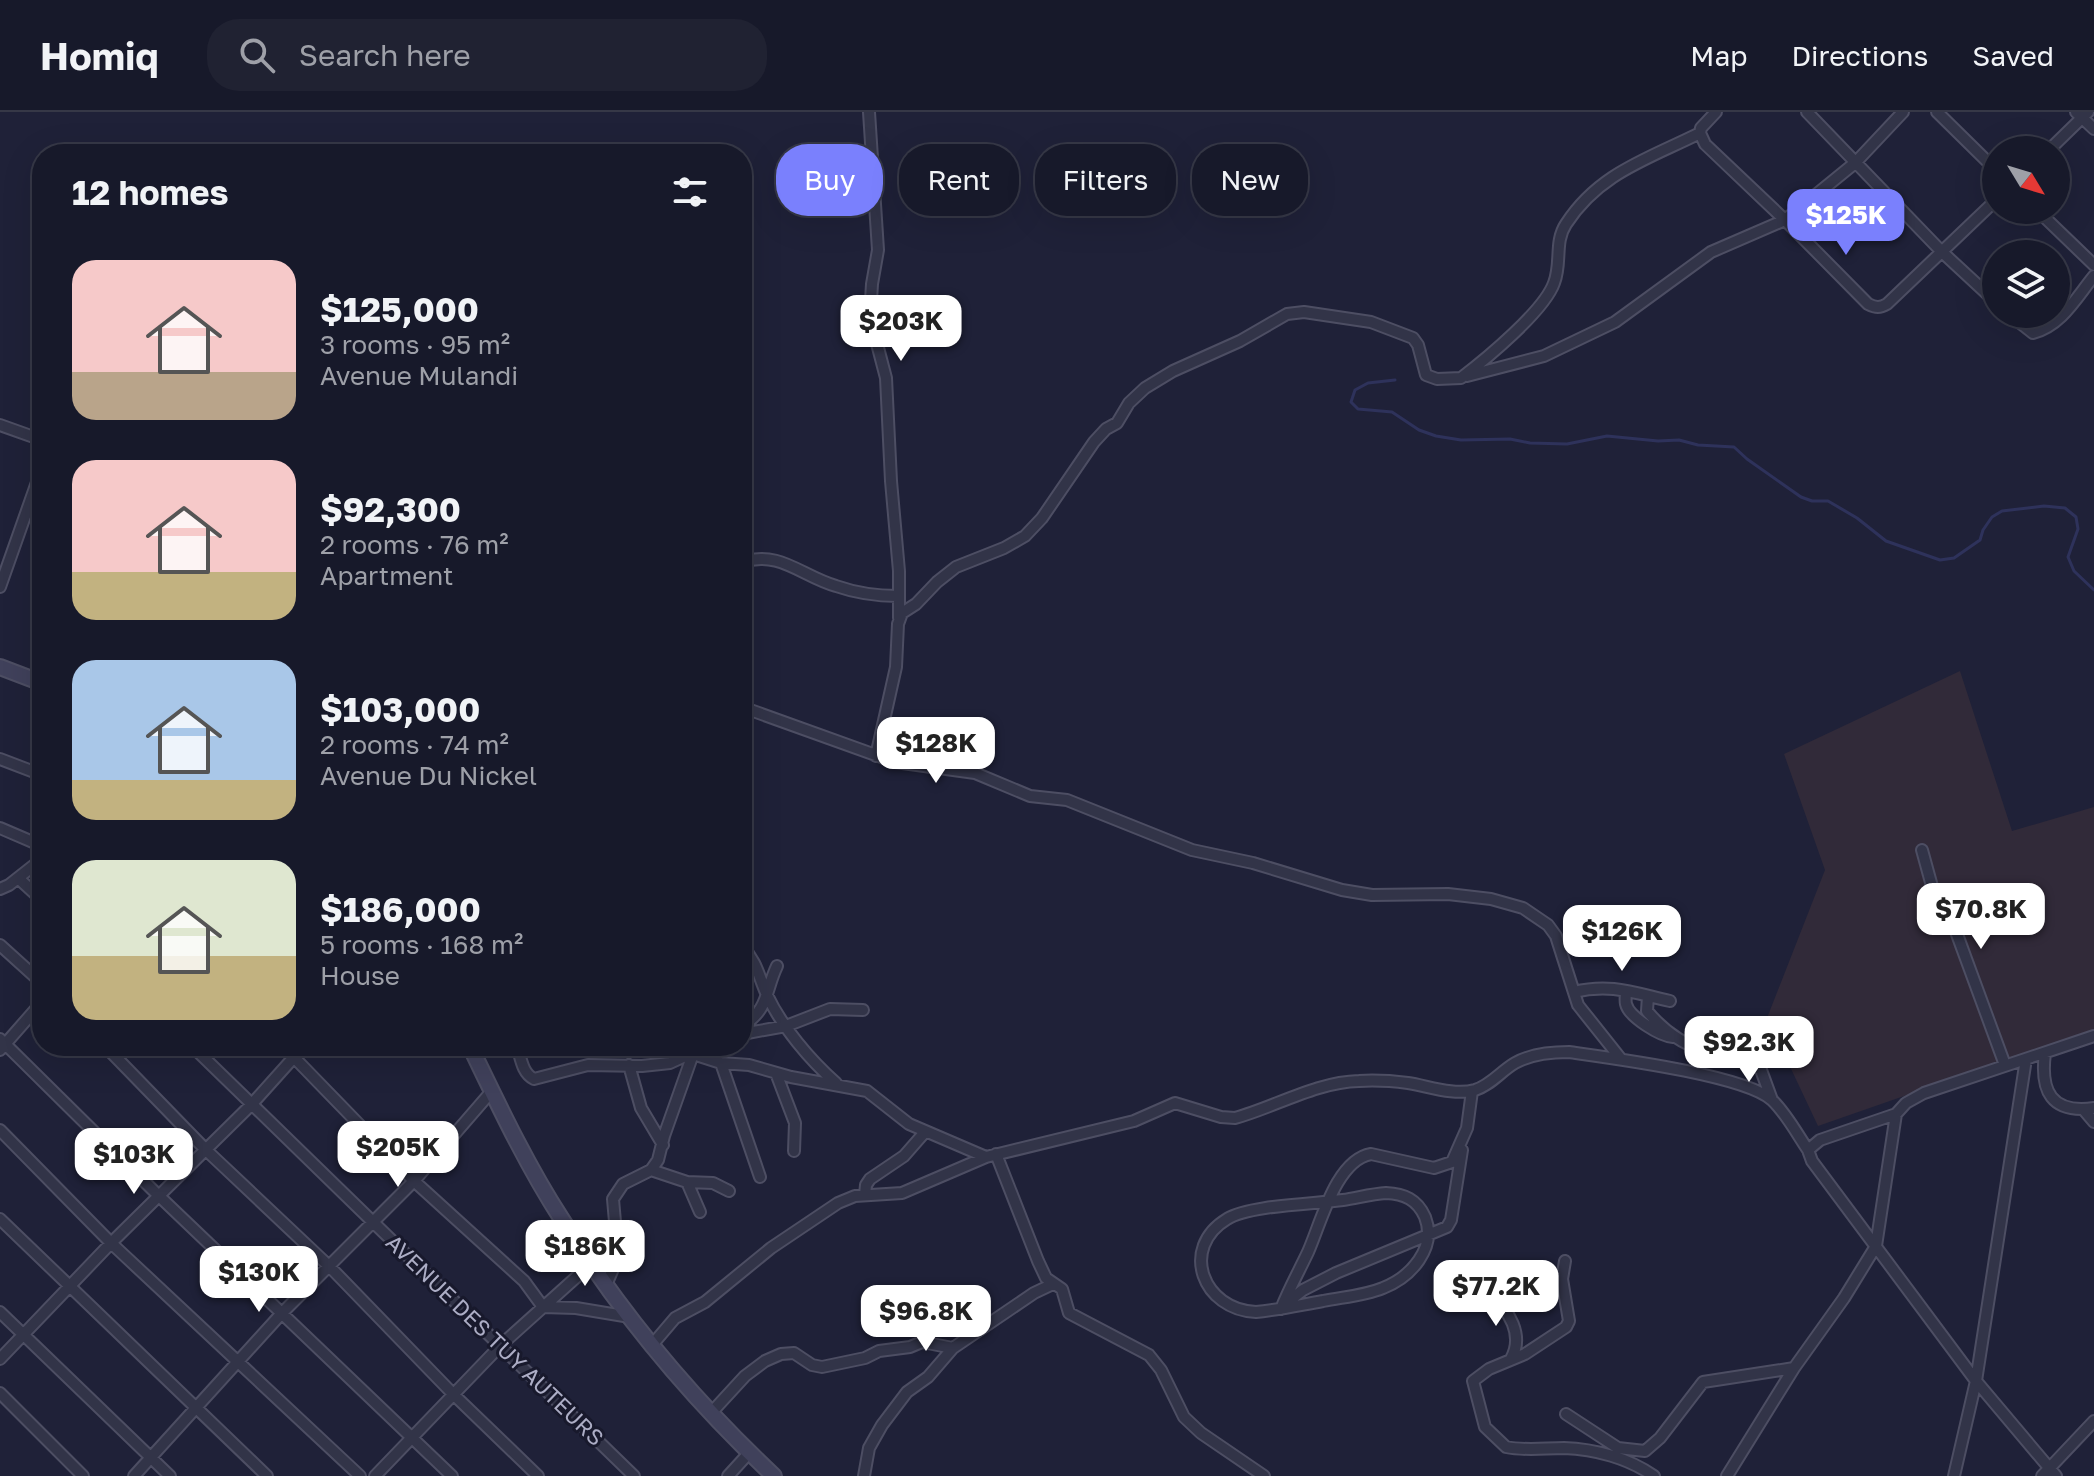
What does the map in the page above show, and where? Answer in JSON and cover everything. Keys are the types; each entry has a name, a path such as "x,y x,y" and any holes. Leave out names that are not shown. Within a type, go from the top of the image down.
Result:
{"street":[{"path":"869,112 878,250 870,317 886,378 899,571 896,667 882,718 876,756"},
{"path":"1461,378 1501,343 1550,292 1558,263 1559,234 1595,190 1616,173 1700,133 1716,112"},
{"path":"1807,112 1941,251 1982,289"},
{"path":"899,618 956,567 1014,543 1034,527 1094,442 1117,423 1129,403 1145,388 1173,371 1257,332 1287,314 1304,312 1371,322 1416,340 1426,375 1437,379 1461,378 1544,356 1615,322 1711,252 1785,220 1855,163 1903,112"},
{"path":"1937,112 1982,156"},
{"path":"2062,136 2082,114 2094,129"},
{"path":"1700,133 1709,148 1874,307 1887,304 1982,213"},
{"path":"2052,224 2094,265"},
{"path":"2070,307 2094,276"},
{"path":"2024,328 2033,333 2044,328"},
{"path":"0,425 32,436"},
{"path":"0,587 32,496"},
{"path":"752,559 769,557 836,586 870,594 898,596"},
{"path":"0,667 32,679"},
{"path":"752,711 876,756 914,767 975,773 1030,796 1067,800 1192,850 1253,863 1353,893 1448,894 1509,903 1534,914 1556,936 1578,1005 1621,1059"},
{"path":"0,759 32,771"},
{"path":"0,828 32,842"},
{"path":"1922,850 1933,890 1947,907 2005,1065"},
{"path":"0,889 32,867"},
{"path":"18,878 32,891"},
{"path":"0,945 32,974"},
{"path":"752,957 767,994 786,1026 838,1085"},
{"path":"752,1020 766,1001 777,966"},
{"path":"1574,992 1597,987 1670,1001"},
{"path":"1626,991 1625,1002 1629,1010 1659,1033 1699,1049 1738,1058 1756,1066 1764,1075 1772,1100 1808,1150 1812,1161 1976,1381 2049,1473 2094,1421"},
{"path":"1648,996 1647,1011 1675,1037"},
{"path":"752,1032 786,1026 830,1009 863,1010"},
{"path":"32,1012 2,1044 452,1476"},
{"path":"1808,1150 1820,1140 1896,1114 1906,1103 1924,1093 2094,1036"},
{"path":"652,1345 675,1318 705,1302 787,1236 838,1203 865,1195 902,1193 991,1155 1134,1121 1175,1103 1221,1117 1235,1118 1332,1085 1356,1081 1405,1082 1438,1089 1472,1091 1490,1083 1513,1064 1553,1052 1621,1059 1735,1083 1772,1100"},
{"path":"2045,1053 2042,1072 2044,1088 2054,1100 2088,1108 2094,1122"},
{"path":"115,1056 206,1150 330,1267 453,1394 538,1476"},
{"name":"AVENUE DES TUY AUTEURS","path":"202,1056 634,1476"},
{"path":"0,1359 111,1243 251,1105 295,1056"},
{"path":"303,1056 414,1181 524,1281 543,1307"},
{"path":"475,1056 559,1216 591,1264 652,1345 711,1413 774,1476"},
{"path":"520,1056 523,1067 534,1079 588,1065 670,1063 688,1056"},
{"path":"606,1285 613,1269 617,1245 613,1199 623,1184 651,1170 658,1160 692,1056"},
{"path":"699,1056 721,1063 749,1065 867,1091 909,1124 991,1155 1046,1278 1062,1289 1069,1313 1149,1355 1161,1370 1184,1417 1201,1433 1264,1476"},
{"path":"1954,1476 1976,1381 2026,1059"},
{"path":"721,1063 760,1177"},
{"path":"629,1065 641,1108 663,1145"},
{"path":"776,1073 795,1123 794,1151"},
{"path":"1281,1309 1294,1296 1324,1279 1428,1232 1447,1227 1451,1220 1472,1091"},
{"path":"134,1476 282,1313 414,1181 491,1092"},
{"path":"1727,1476 1794,1368 1844,1298 1876,1246 1896,1114"},
{"path":"0,1130 111,1243 360,1476"},
{"path":"865,1195 870,1179 904,1156 925,1132"},
{"path":"1281,1309 1328,1201 1347,1170 1363,1155 1379,1154 1434,1168 1442,1167 1452,1162 1463,1142"},
{"path":"651,1170 687,1182 708,1182 729,1191"},
{"path":"687,1182 700,1212"},
{"path":"1372,1194 1405,1196 1420,1206 1428,1232 1426,1249 1420,1258 1395,1283 1368,1293 1281,1309 1241,1311 1220,1300 1204,1282 1202,1260 1205,1242 1218,1226 1239,1214 1372,1194"},
{"path":"0,1219 267,1476"},
{"path":"1565,1261 1562,1279 1568,1325 1558,1335 1477,1377 1473,1384 1485,1427 1500,1443 1513,1448 1569,1448 1596,1452 1632,1462 1654,1476"},
{"path":"375,1476 501,1345 591,1264"},
{"path":"864,1476 869,1448 888,1415 907,1392 928,1377 953,1348 1034,1293 1053,1284"},
{"path":"1489,1296 1503,1306 1514,1327 1516,1352 1511,1359"},
{"path":"543,1307 576,1308 630,1317"},
{"path":"0,1312 170,1476"},
{"path":"711,1413 745,1376 781,1354 794,1353 812,1365 822,1367 922,1342 953,1348"},
{"path":"1566,1414 1618,1448 1645,1451 1660,1438 1703,1382 1794,1368"},
{"path":"0,1393 83,1476"},
{"path":"728,1476 749,1453"}],"shaded area":[{"path":"1960,671 2012,831 2094,807 2094,1030 1818,1126 1767,1018 1825,870 1784,754"}],"waterway":[{"path":"1395,380 1368,383 1355,390 1351,402 1358,409 1392,412 1419,430 1436,436 1461,440 1510,439 1567,444 1607,436 1734,447 1801,497 1828,501 1857,518 1886,541 1940,560 1954,558 1980,540 1992,517 2002,511 2044,506 2065,508 2076,517 2078,529 2068,557 2074,571 2094,590"}]}
